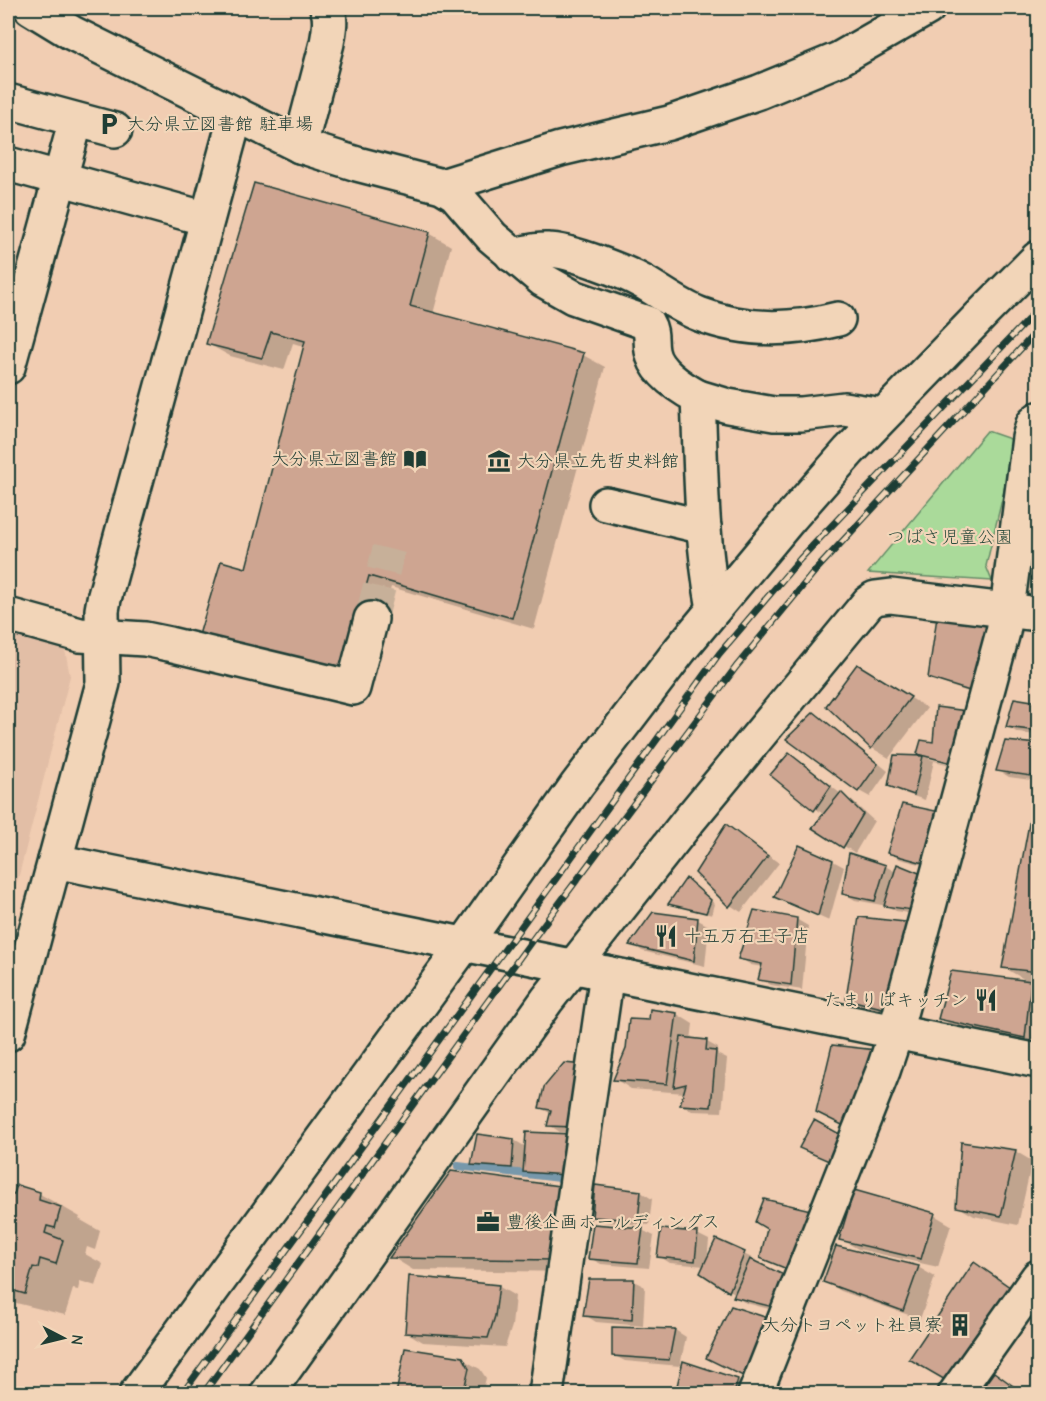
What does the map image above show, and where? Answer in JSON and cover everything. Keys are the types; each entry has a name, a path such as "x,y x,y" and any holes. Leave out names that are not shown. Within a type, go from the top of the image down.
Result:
{"street":[{"path":"31,8 72,33 300,146 357,164 442,186 455,194 492,237 543,280 563,292 647,323 651,330 652,352 656,362 675,382 698,397 728,406 774,414 801,414 844,409 884,415"},
{"path":"300,146 327,43 330,22 327,8"},
{"path":"442,186 560,149 669,123 759,92 839,59 928,8"},
{"path":"8,101 115,130"},
{"path":"8,1034 103,683 102,610 104,598 236,114"},
{"path":"8,367 76,120"},
{"path":"8,164 207,219"},
{"path":"512,255 548,249 571,254 630,275 698,314 737,325 777,329 798,328 838,319"},
{"path":"136,1394 464,945 577,785 714,609 791,517 884,415 1038,258"},
{"path":"698,397 704,527 714,609"},
{"path":"755,1394 883,1071 1023,612 1029,438 1033,423 1038,419"},
{"path":"606,504 704,527"},
{"path":"267,1394 540,1009 689,820 868,603 875,598 891,596 1023,612"},
{"path":"8,615 68,632 102,637 145,639 169,644 353,688 371,619"},
{"path":"55,861 1038,1061"},
{"path":"546,1394 607,973"},
{"path":"955,1394 1038,1277"}],"shaded area":[{"path":"8,634 65,650 70,676 8,918"}],"green space":[{"name":"つばさ児童公園","path":"987,431 1016,441 986,566 992,581 868,573"}],"building":[{"name":"大分県立図書館","path":"254,183 430,232 410,306 584,353 512,618 369,576 343,669 199,635 221,561 246,568 305,341 271,332 262,358 206,344"},
{"path":"1038,565 1038,601 1033,600"},
{"path":"937,617 989,624 973,692 928,678"},
{"path":"857,664 911,697 871,749 826,706"},
{"path":"1014,698 1038,702 1038,731 1006,727"},
{"path":"936,707 967,711 956,764 917,754 921,740 933,742"},
{"path":"814,712 878,764 858,792 786,739"},
{"path":"1005,741 1038,744 1038,777 996,771"},
{"path":"789,753 831,786 814,811 770,775"},
{"path":"894,755 923,756 914,795 888,786"},
{"path":"1036,786 1038,786 1038,972 1002,968"},
{"path":"841,792 863,814 843,848 812,828"},
{"path":"902,804 945,813 931,865 887,853"},
{"path":"726,824 768,856 729,907 695,873"},
{"path":"799,845 833,860 818,916 774,897"},
{"path":"849,853 886,865 875,901 842,894"},
{"path":"897,864 929,877 919,911 884,906"},
{"path":"686,878 711,900 706,913 668,904"},
{"path":"754,910 797,918 791,985 758,980 762,964 738,959"},
{"path":"653,912 698,918 694,961 629,945"},
{"path":"859,917 914,923 890,1010 846,999"},
{"name":"たまりばキッチン","path":"951,971 1031,981 1025,1038 938,1019"},
{"path":"650,1009 677,1013 667,1084 613,1080 626,1049 629,1019 649,1020"},
{"path":"681,1037 707,1040 706,1050 716,1051 711,1107 680,1105 686,1084 674,1087"},
{"path":"832,1045 876,1050 852,1130 816,1112"},
{"path":"564,1063 584,1065 575,1127 547,1126 551,1110 539,1108 544,1087"},
{"path":"1038,1117 1038,1152 1032,1150"},
{"path":"814,1120 847,1138 838,1165 799,1148"},
{"path":"526,1132 571,1134 566,1175 523,1172"},
{"path":"477,1134 514,1139 512,1168 471,1165"},
{"path":"961,1142 1016,1150 1001,1216 956,1207"},
{"name":"豊後企画ホールディングス","path":"451,1171 566,1187 554,1260 389,1258"},
{"path":"17,1185 40,1192 39,1200 61,1207 55,1228 47,1226 45,1233 63,1240 56,1264 40,1259 38,1268 33,1267 25,1294 8,1289 8,1192 14,1194"},
{"path":"595,1185 641,1191 638,1220 592,1217"},
{"path":"854,1190 935,1213 921,1259 839,1240"},
{"path":"764,1199 815,1211 792,1271 760,1258 767,1229 755,1222"},
{"path":"593,1224 643,1228 638,1263 588,1259"},
{"path":"661,1229 698,1232 695,1261 657,1257"},
{"path":"716,1239 745,1252 729,1292 700,1273"},
{"path":"836,1246 919,1266 903,1311 823,1282"},
{"path":"750,1259 788,1277 773,1307 733,1297"},
{"name":"大分トヨペット社員寮","path":"974,1262 1014,1290 947,1381 909,1359"},
{"path":"409,1276 499,1285 495,1316 488,1338 405,1333"},
{"path":"589,1279 634,1279 632,1320 583,1316"},
{"path":"731,1306 768,1318 745,1377 706,1358"},
{"path":"612,1327 675,1329 669,1360 612,1356"},
{"path":"405,1348 463,1357 469,1368 463,1394 396,1394"},
{"path":"683,1361 738,1379 734,1394 675,1394"},
{"path":"994,1372 1024,1394 978,1394"},
{"path":"579,1387 625,1391 625,1394 578,1394"}],"waterway":[{"path":"458,1166 568,1179"}],"tunnel":[{"path":"371,619 389,549"}],"railway":[{"path":"182,1394 719,654 800,559 1038,309"},
{"path":"203,1394 541,928 736,667 815,571 1038,330"}],"place":[{"name":"大分県立図書館 駐車場","path":"109,124"},
{"name":"大分県立図書館","path":"415,459"},
{"name":"大分県立先哲史料館","path":"499,461"},
{"name":"十五万石王子店","path":"666,936"},
{"name":"たまりばキッチン","path":"986,1000"},
{"name":"豊後企画ホールディングス","path":"488,1222"},
{"name":"大分トヨペット社員寮","path":"960,1325"}]}
